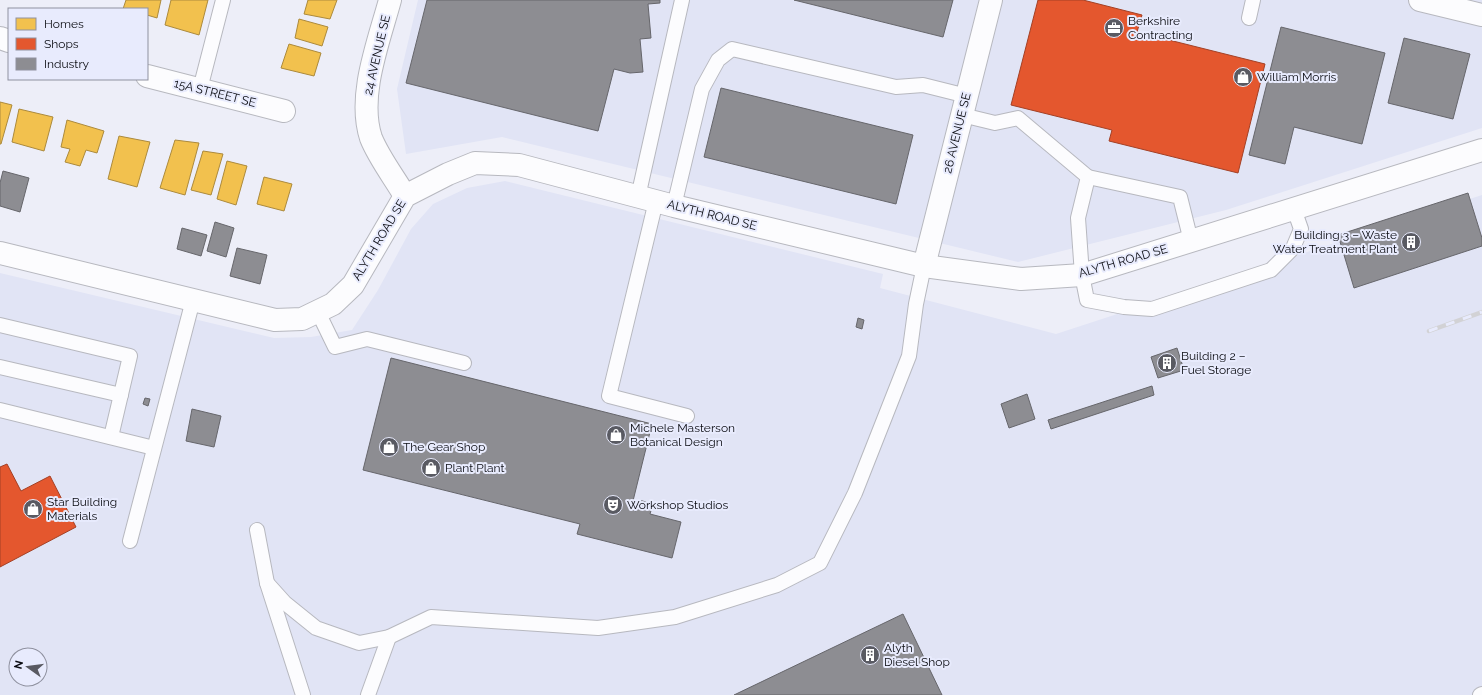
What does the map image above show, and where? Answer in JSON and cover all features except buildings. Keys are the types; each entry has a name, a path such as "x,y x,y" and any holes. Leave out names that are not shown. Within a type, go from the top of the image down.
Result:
{"street":[{"name":"24 AVENUE SE","path":"390,0 368,85 366,114 372,138 405,196"},
{"name":"26 AVENUE SE","path":"924,266 991,0"},
{"path":"1420,0 1482,16"},
{"name":"15A STREET SE","path":"148,76 284,111"},
{"name":"ALYTH ROAD SE","path":"0,253 275,320 302,319 333,304 353,284 405,196 448,174 475,163 519,166 924,266 1021,279 1082,275 1482,150"}],"lane":[{"path":"200,89 223,0"},
{"path":"682,0 656,201 609,396 687,416"},
{"path":"1249,18 1253,0"},
{"path":"656,201 702,89 718,60 732,49 896,87 923,85 964,105 995,123 1018,118 1088,177 1180,197 1191,241"},
{"path":"1088,177 1078,218 1082,275 1087,300 1124,307 1152,310 1271,270 1293,248 1301,229 1294,209"},
{"path":"267,583 285,603 316,628 359,643 389,637 431,617 598,628 675,617 777,585 820,563 855,493 906,363 924,266"},
{"path":"130,541 193,300"},
{"path":"318,312 335,347 367,339 464,363"},
{"path":"0,325 130,356 111,437"},
{"path":"0,366 121,395"},
{"path":"0,410 154,448"},
{"path":"257,530 267,583 303,695"},
{"path":"368,695 389,637"}],"shaded area":[{"path":"418,0 1482,0 1482,128 1226,210 1018,262 502,137 406,154 397,89"},
{"path":"505,181 883,274 880,288 1056,334 1482,195 1482,695 0,695 0,273 274,338 311,337 352,330 378,290 411,229 433,204 467,188"}],"railway":[{"path":"1429,331 1482,312"}],"place":[{"name":"Berkshire Contracting","path":"1114,28"},
{"name":"William Morris","path":"1243,77"},
{"name":"Building 3 – Waste Water Treatment Plant","path":"1411,242"},
{"name":"Building 2 – Fuel Storage","path":"1167,363"},
{"name":"Michele Masterson Botanical Design","path":"616,435"},
{"name":"The Gear Shop","path":"389,447"},
{"name":"Plant Plant","path":"431,468"},
{"name":"Workshop Studios","path":"613,505"},
{"name":"Star Building Materials","path":"33,509"},
{"name":"Alyth Diesel Shop","path":"870,655"}]}
